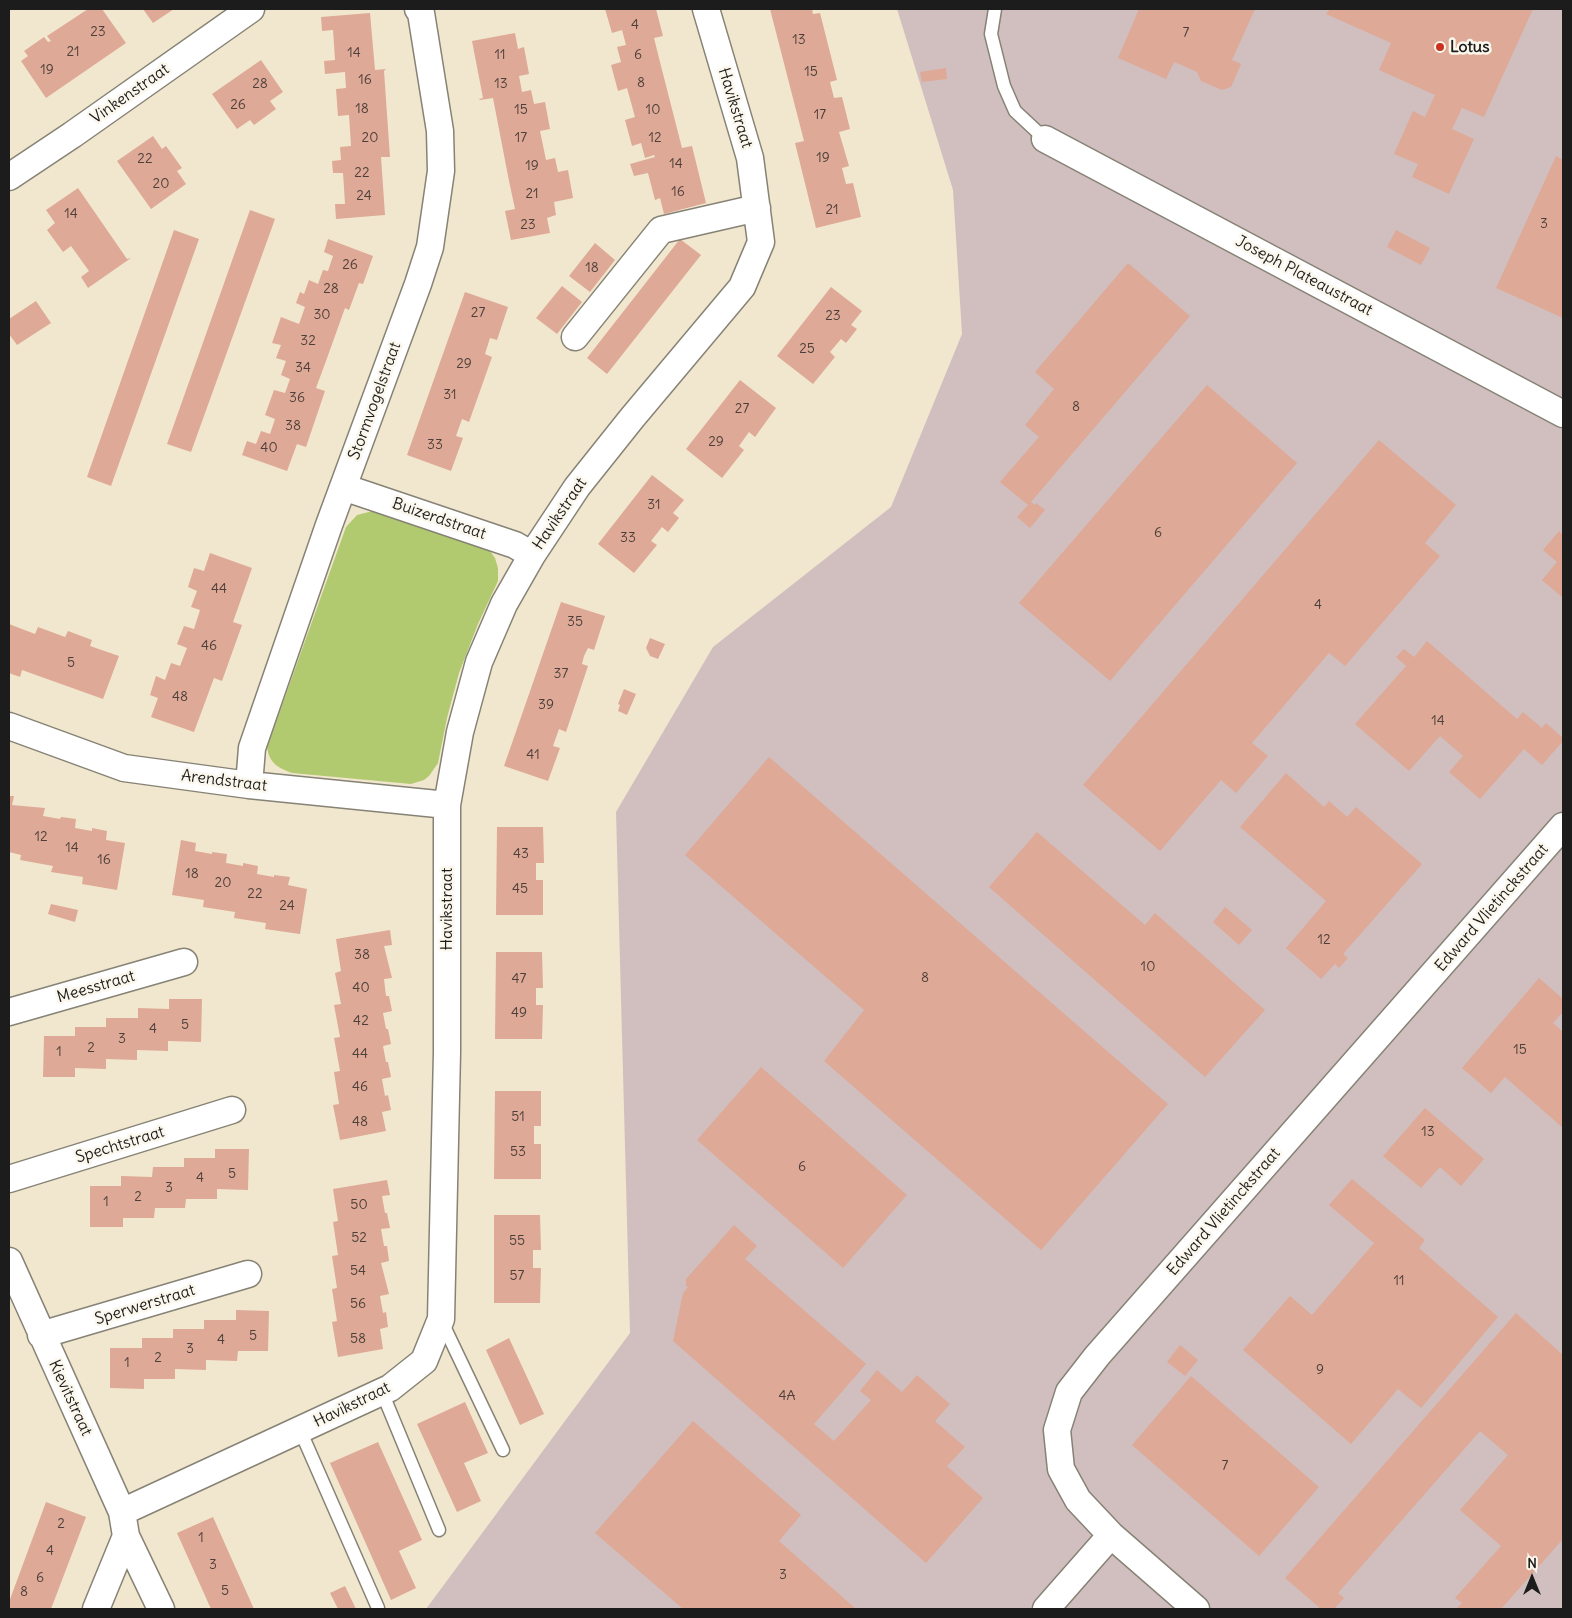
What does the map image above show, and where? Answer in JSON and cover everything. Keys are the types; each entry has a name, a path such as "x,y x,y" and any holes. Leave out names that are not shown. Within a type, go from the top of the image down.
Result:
{"street":[{"name":"Vinkenstraat","path":"9,177 65,140 251,9"},
{"name":"Havikstraat","path":"124,1524 300,1430 390,1388 424,1361 440,1319 446,1052 446,805 460,732 479,662 504,604 532,556 577,487 742,287 761,242 750,158 706,9"},
{"name":"Stormvogelstraat","path":"249,785 252,748 343,487 430,247 440,171 440,131 423,10"},
{"name":"Joseph Plateaustraat","path":"1045,139 1563,414"},
{"path":"575,337 661,230 757,208"},
{"name":"Buizerdstraat","path":"343,487 515,545 532,556"},
{"name":"Arendstraat","path":"9,726 124,768 249,785 446,805"},
{"name":"Edward Vlietinckstraat","path":"1196,1609 1111,1535 1078,1500 1061,1468 1057,1430 1069,1392 1097,1356 1563,826"},
{"name":"Meesstraat","path":"9,1012 184,962"},
{"name":"Spechtstraat","path":"9,1179 232,1110"},
{"name":"Kievitstraat","path":"9,1261 161,1609"},
{"name":"Sperwerstraat","path":"41,1335 248,1274"},
{"path":"96,1609 124,1524"},
{"path":"1046,1609 1111,1535"}],"lane":[{"path":"995,9 991,34 1004,86 1015,112 1045,139"},
{"path":"440,1319 503,1450"},
{"path":"382,1392 439,1530"},
{"path":"300,1430 378,1608"}],"shaded area":[{"path":"897,9 1563,9 1563,1609 426,1609 630,1333 616,812 713,647 891,507 962,334 953,190"}],"green space":[{"path":"373,511 483,546 495,558 498,568 498,581 478,624 459,673 438,763 424,780 411,784 292,773 282,769 272,761 267,747 346,527 357,515"}],"building":[{"path":"88,9 102,9 126,43 46,98 21,61 28,56 24,51 44,37 48,42 51,41 47,36"},
{"path":"143,9 174,9 153,23"},
{"path":"605,9 656,9 663,36 654,38 682,148 692,146 706,203 664,214 660,198 655,200 648,173 634,176 630,164 655,157 654,155 645,158 641,143 632,146 625,120 635,117 627,88 618,91 611,65 621,62 617,47 626,45 622,30 612,33"},
{"path":"770,9 812,9 813,14 820,13 837,80 830,82 834,98 842,97 850,129 839,132 849,166 842,168 846,184 853,183 861,217 816,228 795,143 804,141"},
{"path":"1139,9 1255,9 1232,60 1241,64 1231,87 1222,90 1201,81 1197,72 1174,62 1166,79 1118,58"},
{"path":"1330,9 1533,9 1484,117 1462,108 1452,129 1474,139 1449,194 1412,177 1418,164 1394,154 1413,111 1425,117 1435,95 1379,70 1391,43 1326,14"},
{"path":"370,13 375,70 386,69 384,71 390,157 381,157 385,215 336,219 335,204 345,204 343,173 333,173 332,161 341,160 340,147 351,146 349,115 338,116 336,89 346,88 345,72 325,74 324,61 335,60 333,30 322,31 321,17"},
{"path":"515,33 518,49 524,47 529,74 519,76 522,92 531,90 534,104 545,102 550,129 540,131 546,160 555,158 558,172 568,170 573,198 554,202 556,215 547,218 550,233 511,240 505,211 515,209 493,98 479,99 483,98 472,41"},
{"path":"261,60 283,92 270,101 276,109 254,125 250,120 237,129 212,94"},
{"path":"946,68 947,79 922,82 920,72"},
{"path":"153,136 162,149 166,146 182,168 177,171 186,184 151,209 117,161"},
{"path":"1556,156 1563,160 1563,318 1496,288"},
{"path":"78,188 127,259 131,258 88,288 81,277 89,271 71,246 63,252 47,230 55,223 46,210"},
{"path":"250,210 275,219 191,452 167,444"},
{"path":"174,230 199,239 111,486 87,477"},
{"path":"1396,230 1430,248 1421,265 1387,247"},
{"path":"328,239 373,256 363,284 359,283 349,310 345,308 316,388 325,391 306,447 297,444 287,471 242,455 247,441 256,444 261,431 270,434 275,419 265,415 274,390 285,393 290,379 281,375 286,361 276,358 281,345 272,343 281,317 299,324 305,307 296,303 300,292 304,294 309,280 318,284 323,270 328,271 333,256 324,252"},
{"path":"680,239 701,255 607,374 587,358"},
{"path":"595,243 615,260 590,292 569,276"},
{"path":"1128,263 1190,316 1031,502 1035,505 1036,503 1045,510 1030,528 1017,517 1028,505 1000,482 1039,437 1025,425 1054,389 1035,372"},
{"path":"562,286 582,302 557,334 536,318"},
{"path":"831,287 862,311 851,325 857,329 846,343 841,339 830,352 835,357 813,384 777,356"},
{"path":"465,292 508,307 497,340 490,338 485,354 492,357 469,422 462,419 456,436 463,438 451,471 407,455"},
{"path":"36,301 51,323 17,345 9,334 9,319"},
{"path":"740,380 776,408 755,437 749,432 739,446 744,450 722,478 686,449"},
{"path":"1207,385 1297,463 1110,681 1019,603"},
{"path":"1379,440 1456,505 1425,543 1440,556 1345,666 1329,653 1252,743 1268,756 1236,793 1221,780 1160,851 1083,785"},
{"path":"652,475 684,500 673,513 679,518 668,532 662,527 651,541 657,545 634,573 598,544"},
{"path":"1559,531 1563,535 1563,598 1542,580 1557,562 1543,550"},
{"path":"210,553 252,568 233,622 242,625 222,681 214,678 194,732 151,717 158,698 150,695 156,676 165,680 171,663 180,666 187,648 177,644 184,626 194,629 200,610 191,607 197,591 188,587 194,568 204,571"},
{"path":"561,602 605,616 594,650 588,648 584,656 582,664 588,666 566,732 559,729 553,746 560,748 548,781 504,766"},
{"path":"9,624 35,634 38,627 65,637 68,631 92,640 90,646 119,656 103,699 22,670 20,677 9,673"},
{"path":"650,638 665,644 658,659 650,656 646,648"},
{"path":"1427,641 1517,719 1523,712 1542,728 1546,723 1563,738 1563,741 1542,765 1524,749 1480,799 1449,772 1463,756 1440,736 1409,771 1355,724 1406,666 1396,657 1404,649 1414,657"},
{"path":"624,689 636,694 627,715 618,711 620,705 618,704"},
{"path":"769,757 1168,1104 1041,1250 824,1061 864,1010 685,855"},
{"path":"1286,773 1324,807 1329,801 1347,817 1356,807 1422,864 1343,954 1348,958 1339,968 1335,964 1321,979 1286,948 1326,901 1240,827"},
{"path":"9,796 14,796 12,805 45,808 43,816 76,819 75,828 92,831 92,828 107,831 106,840 125,843 117,890 82,884 83,877 51,872 53,866 20,860 21,855 9,852"},
{"path":"497,827 543,827 544,863 536,863 536,880 543,880 543,915 496,915"},
{"path":"1037,832 1145,925 1155,913 1265,1010 1205,1077 989,887"},
{"path":"181,840 196,843 195,851 227,854 226,863 243,866 243,863 258,866 257,874 290,877 288,885 307,889 300,934 265,929 266,923 234,918 235,912 203,907 204,900 172,895"},
{"path":"51,904 78,910 75,922 48,914"},
{"path":"1225,907 1252,930 1239,945 1213,922"},
{"path":"390,930 392,945 384,946 392,978 384,979 386,996 389,996 392,1011 383,1013 391,1044 383,1046 391,1077 382,1079 385,1096 388,1095 391,1110 382,1112 386,1131 340,1140 333,1105 339,1104 334,1072 340,1071 334,1038 340,1037 334,1005 341,1004 335,973 341,971 336,939"},
{"path":"496,952 542,952 543,988 536,988 536,1005 543,1005 542,1039 495,1039"},
{"path":"1539,978 1563,999 1563,1012 1553,1023 1563,1032 1563,1128 1505,1077 1491,1093 1462,1068"},
{"path":"169,999 202,999 201,1042 168,1041 168,1051 137,1050 137,1060 106,1059 106,1069 75,1068 75,1077 43,1077 44,1036 75,1036 75,1027 106,1027 106,1018 138,1018 138,1008 169,1009"},
{"path":"761,1067 907,1195 843,1268 697,1140"},
{"path":"495,1091 541,1091 541,1126 534,1126 534,1144 541,1144 541,1179 494,1179"},
{"path":"1425,1108 1484,1159 1461,1186 1440,1167 1421,1188 1383,1156"},
{"path":"215,1149 249,1149 248,1190 217,1189 217,1199 186,1199 185,1208 155,1208 154,1218 123,1218 123,1227 90,1227 90,1186 121,1186 121,1176 152,1177 153,1167 184,1167 184,1158 215,1158"},
{"path":"1352,1179 1425,1240 1419,1248 1498,1317 1421,1408 1398,1389 1351,1444 1243,1350 1290,1296 1312,1315 1374,1243 1329,1205"},
{"path":"387,1180 390,1195 382,1196 390,1228 381,1229 384,1246 387,1246 389,1261 381,1263 389,1294 380,1296 383,1313 386,1312 388,1327 380,1329 383,1349 338,1357 332,1322 337,1321 332,1289 337,1288 332,1256 338,1255 333,1222 338,1221 333,1189"},
{"path":"494,1215 540,1215 541,1250 533,1250 533,1268 541,1268 540,1303 494,1303"},
{"path":"734,1225 757,1246 745,1259 866,1364 814,1424 834,1441 871,1400 860,1391 877,1370 902,1392 917,1375 950,1404 935,1421 965,1447 947,1466 983,1498 926,1563 673,1341 683,1293 688,1287 686,1286 686,1279"},
{"path":"236,1310 269,1311 268,1351 238,1351 237,1361 206,1360 206,1370 175,1369 175,1379 144,1379 144,1389 110,1388 110,1348 142,1348 142,1338 173,1338 173,1329 204,1329 204,1320 236,1320"},
{"path":"1516,1313 1563,1355 1563,1539 1501,1609 1456,1609 1462,1603 1455,1598 1501,1546 1460,1510 1508,1455 1480,1431 1338,1593 1344,1598 1334,1609 1321,1609 1285,1578"},
{"path":"509,1338 544,1414 520,1425 486,1350"},
{"path":"1180,1345 1198,1360 1185,1376 1167,1362"},
{"path":"1191,1376 1319,1487 1259,1556 1132,1445"},
{"path":"465,1402 488,1453 464,1463 481,1501 457,1512 417,1424"},
{"path":"693,1421 801,1515 779,1541 856,1609 683,1609 595,1533"},
{"path":"378,1442 422,1540 399,1551 416,1588 391,1600 330,1463"},
{"path":"46,1502 86,1517 51,1609 9,1609 9,1602"},
{"path":"213,1517 254,1609 211,1609 177,1533"},
{"path":"345,1586 356,1609 338,1609 330,1593"}],"place":[{"name":"Lotus","path":"1440,47"}]}
